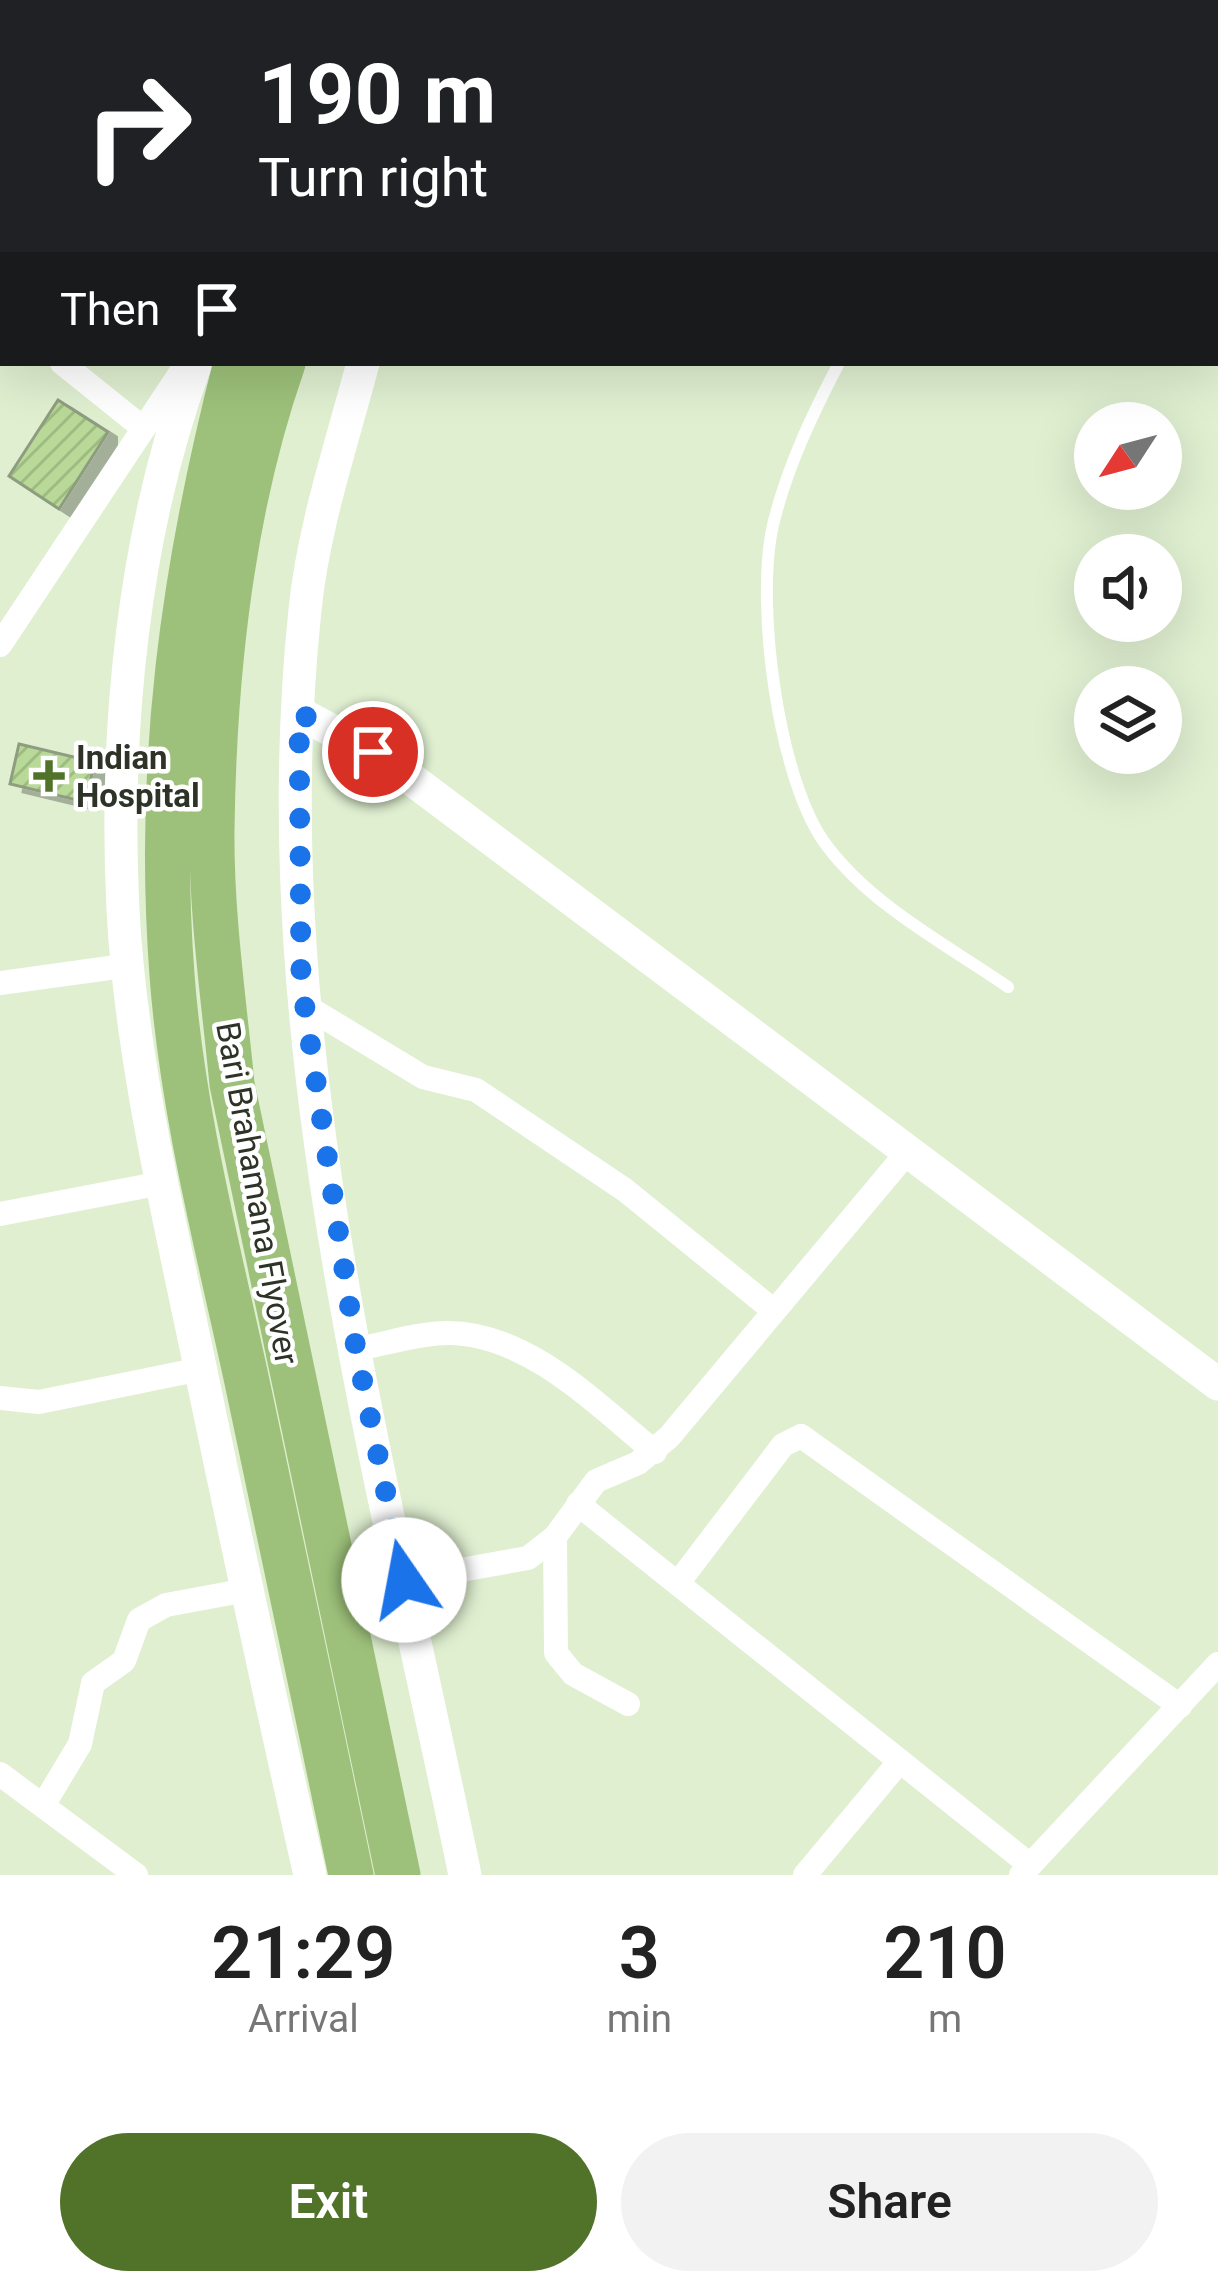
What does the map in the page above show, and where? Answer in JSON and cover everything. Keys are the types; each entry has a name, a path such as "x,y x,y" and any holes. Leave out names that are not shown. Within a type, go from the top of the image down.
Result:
{"highway":[{"name":"Bari Brahamana Flyover","path":"235,366 189,560 176,667 169,755 172,977 208,1203 351,1875"},
{"name":"Bari Brahamana Flyover","path":"283,366 251,469 220,685 212,833 222,978 232,1084 398,1875"}],"street":[{"path":"66,366 143,428"},
{"path":"4,631 185,366"},
{"path":"195,366 180,408 146,558 126,710 124,911 162,1183 310,1875"},
{"path":"362,366 305,607 296,855 304,1005 356,1349 465,1875"},
{"path":"299,713 382,758 1218,1384"},
{"path":"0,983 130,965"},
{"path":"304,1005 423,1077 476,1090 625,1190 773,1310"},
{"path":"404,1580 513,1563 555,1537 596,1480 655,1452 910,1149"},
{"path":"0,1214 162,1183"},
{"path":"356,1349 442,1333 506,1346 568,1382 655,1452"},
{"path":"0,1398 39,1402 201,1369"},
{"path":"678,1583 783,1445 801,1436 1180,1706"},
{"path":"578,1504 900,1761 1025,1870 1218,1664"},
{"path":"555,1537 556,1653 573,1674 628,1704"},
{"path":"44,1804 89,1722 93,1683 124,1661 139,1620 166,1605 247,1590"},
{"path":"805,1875 900,1761"},
{"path":"0,1774 136,1875"}],"lane":[{"path":"837,366 805,427 772,528 768,611 786,745 811,825 830,851 861,883 1008,987"}],"building":[{"path":"58,400 108,432 59,509 9,476"},
{"path":"19,744 95,762 85,802 10,784"}],"place":[{"name":"Indian Hospital","path":"49,776"}],"route":[{"path":"373,752 299,713 296,855 301,981 356,1349 404,1580"}]}
